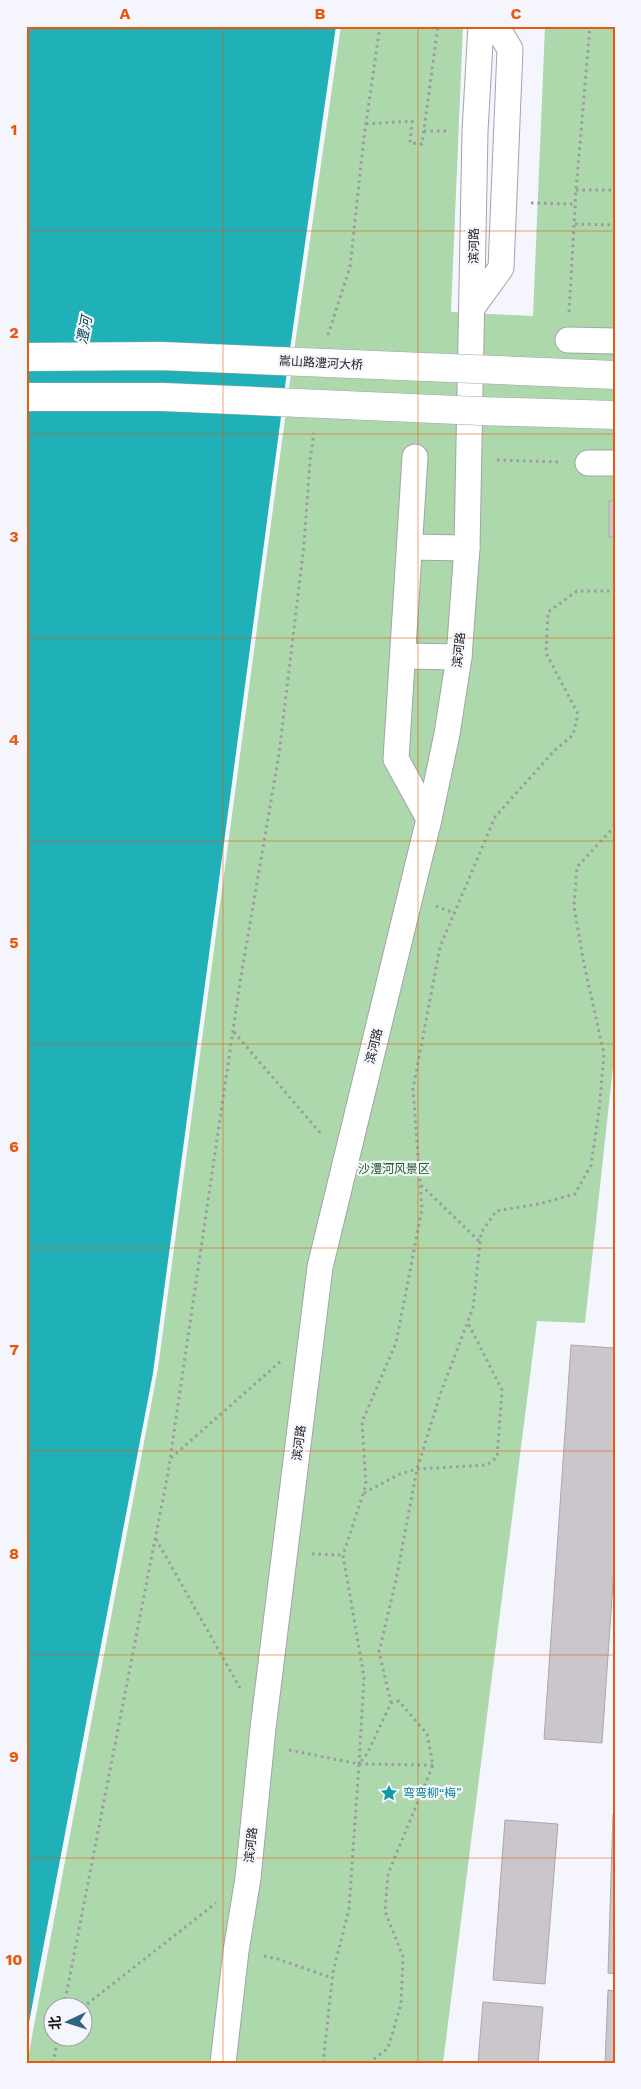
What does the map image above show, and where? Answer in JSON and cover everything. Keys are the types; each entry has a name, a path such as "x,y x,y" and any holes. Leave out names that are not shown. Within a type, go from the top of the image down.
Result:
{"main road":[{"name":"嵩山路澧河大桥","path":"26,357 162,356 615,375"},
{"path":"26,397 163,397 615,415"}],"street":[{"name":"滨河路","path":"223,2063 236,1951 248,1878 262,1737 320,1267 429,819 447,734 459,657 467,548 475,131 481,26"},
{"path":"472,308 501,268 510,49 496,26"},
{"path":"568,340 615,341"},
{"path":"415,457 404,656 396,759 429,819"},
{"path":"588,463 615,463"},
{"path":"410,547 467,548"},
{"path":"404,656 459,657"}],"path":[{"path":"328,338 350,268 366,124 380,26"},
{"path":"366,124 412,121 410,143 422,144 438,26"},
{"path":"568,340 576,190 590,26"},
{"path":"576,190 615,190"},
{"path":"505,202 576,204"},
{"path":"575,224 615,225"},
{"path":"66,1996 170,1459 234,1032 279,754 304,545 310,460 314,432"},
{"path":"469,460 588,463"},
{"path":"323,2063 332,1978 349,1909 364,1677 344,1555 366,1486 362,1422 396,1343 422,1209 413,1090 440,946 495,817 554,751 573,735 578,714 546,653 548,612 577,591 615,591"},
{"path":"359,1764 367,1754 391,1703 379,1652 396,1580 417,1469 441,1392 473,1308 481,1233 496,1211 539,1204 575,1194 591,1165 600,1110 604,1054 584,964 574,907 578,867 615,826"},
{"path":"234,1032 346,1162"},
{"path":"420,1184 480,1242"},
{"path":"364,1493 400,1474 417,1469 487,1465 497,1457 502,1390 468,1323"},
{"path":"170,1459 313,1333"},
{"path":"155,1538 262,1737 359,1764 433,1765"},
{"path":"369,2063 388,2048 401,2004 403,1956 385,1911 388,1874 433,1765 427,1734 399,1701 391,1703"},
{"path":"92,2000 248,1878"},
{"path":"236,1951 278,1959 332,1978"},
{"path":"53,2063 56,2046"}],"green space":[{"name":"沙澧河风景区","path":"341,26 463,26 451,312 533,316 545,26 615,26 615,1049 585,1323 537,1321 443,2063 27,2063 158,1368 295,344"}],"water":[{"name":"澧河","path":"26,26 336,26 291,342 153,1373 26,2038"}],"building":[{"path":"609,501 615,501 615,537 609,537"},
{"path":"571,1345 615,1348 615,1554 602,1743 544,1739"},
{"path":"613,1814 615,1814 615,1974 608,1973"},
{"path":"505,1820 558,1824 545,1984 493,1980"},
{"path":"608,1990 615,1991 615,2063 605,2063"},
{"path":"483,2002 543,2007 538,2063 478,2063"}],"place":[{"name":"弯弯柳“梅”","path":"389,1793"}]}
